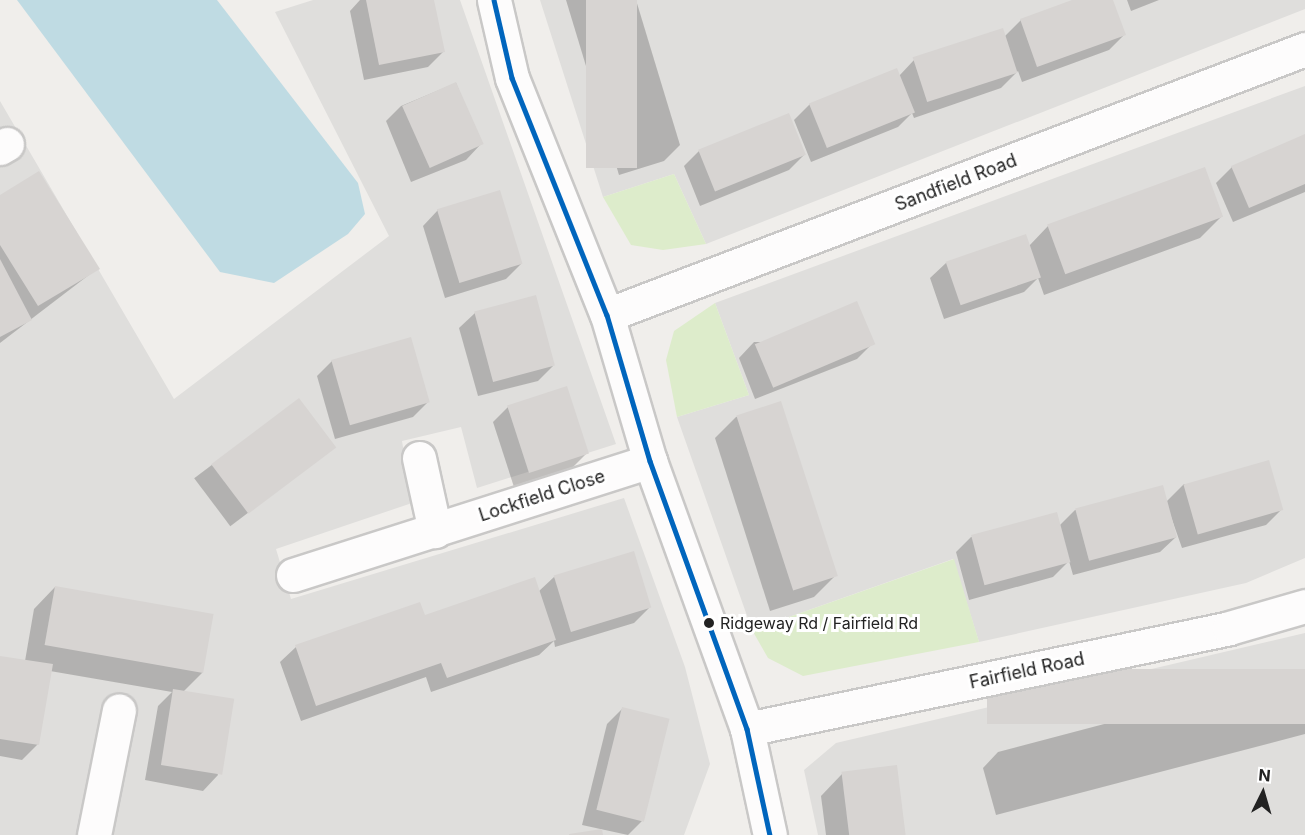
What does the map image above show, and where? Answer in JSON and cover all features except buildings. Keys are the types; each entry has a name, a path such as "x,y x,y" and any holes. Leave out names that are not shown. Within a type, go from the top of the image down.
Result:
{"street":[{"path":"494,0 513,78 607,315 650,461 747,729 770,835"},
{"name":"Sandfield Road","path":"607,315 1305,49"},
{"path":"418,458 435,531"},
{"name":"Lockfield Close","path":"293,575 650,461"},
{"name":"Fairfield Road","path":"747,729 1229,628 1305,606"},
{"path":"94,835 119,710"}],"shaded area":[{"path":"313,0 460,0 616,444 477,488 461,427 402,441 412,503 276,549 291,599 624,498 685,667 710,764 684,835 0,835 0,101 174,399 389,236 275,12"},
{"path":"540,0 1305,0 1305,9 706,244 674,174 603,197"},
{"path":"1305,86 1305,558 1246,583 979,642 953,559 752,630 677,417 749,395 715,303"},
{"path":"1305,633 1305,835 818,835 804,770 836,743"}],"green space":[{"path":"674,174 706,244 663,250 631,245 603,197"},
{"path":"715,303 749,395 677,417 666,360 674,331"},
{"path":"954,559 979,642 803,676 768,658 752,630"}],"water":[{"path":"17,0 217,0 358,183 365,214 348,234 274,283 220,272"}],"transit line":[{"path":"494,0 512,78 607,315 650,461 747,729 770,835"}],"place":[{"name":"Ridgeway Rd / Fairfield Rd","path":"709,623"}]}
